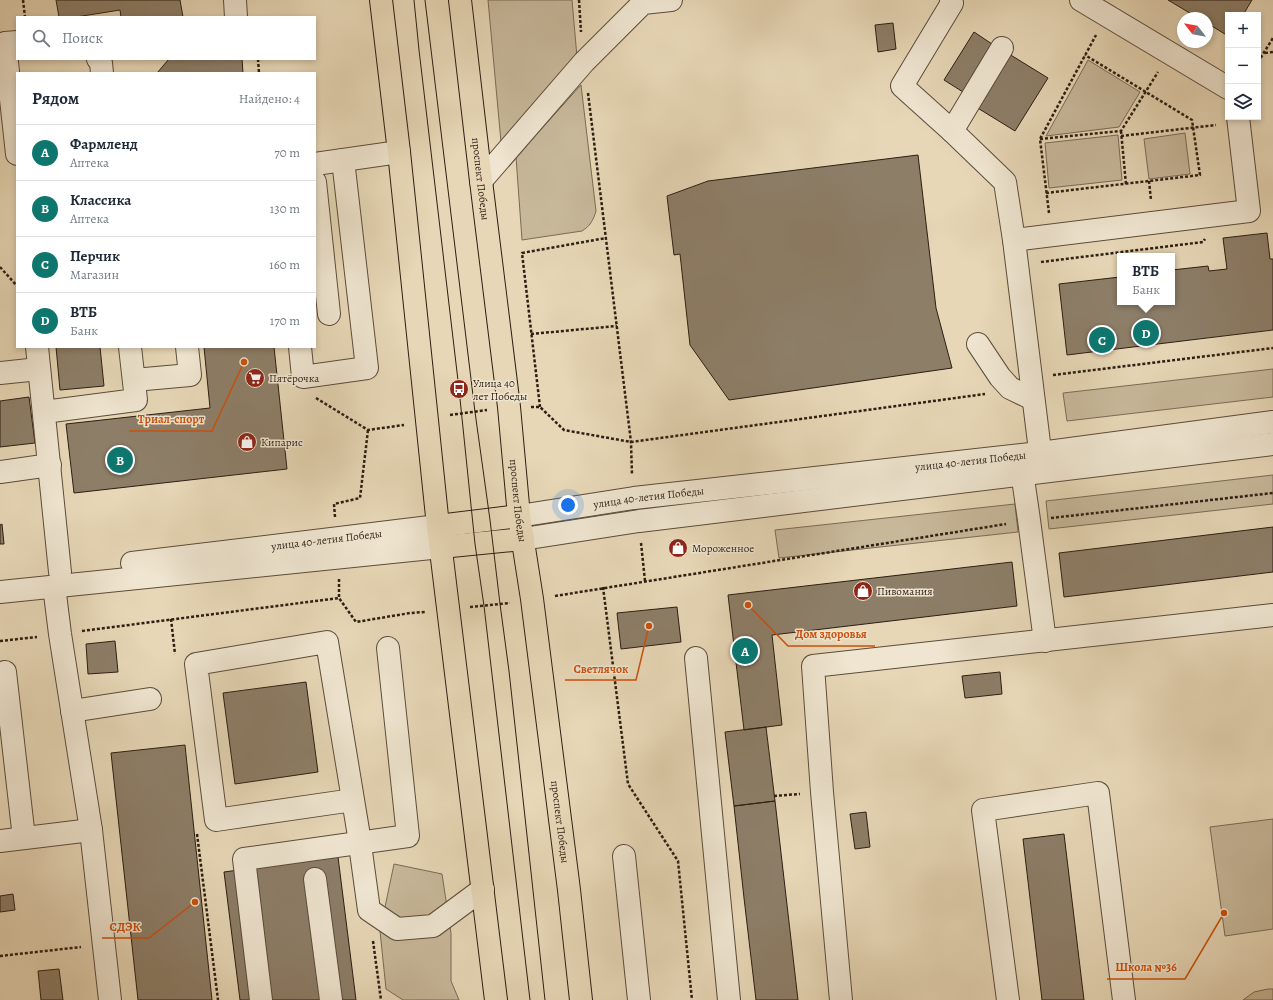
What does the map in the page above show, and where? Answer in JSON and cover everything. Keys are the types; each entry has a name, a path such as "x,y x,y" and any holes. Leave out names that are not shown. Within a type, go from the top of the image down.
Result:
{"main road":[{"path":"381,0 399,152 439,536 496,1000"},
{"name":"проспект Победы","path":"460,0 509,407 519,516 532,599 569,890 581,1000"},
{"name":"улица 40-летия Победы","path":"439,536 519,516"},
{"name":"улица 40-летия Победы","path":"439,536 523,539"}],"street":[{"path":"235,0 236,16"},
{"path":"481,181 584,62 643,3 671,0"},
{"path":"951,0 952,3 902,86 1005,182 1014,240 1032,390 1029,520 1045,641"},
{"path":"1081,0 1225,86"},
{"path":"16,42 5,43 5,81 16,148"},
{"path":"952,131 1002,48"},
{"path":"98,60 102,72"},
{"path":"1014,240 1249,211 1239,120"},
{"path":"316,164 399,152"},
{"path":"300,348 304,377 367,368 343,160"},
{"path":"316,191 329,314"},
{"path":"978,344 1000,377 1010,388 1032,390"},
{"path":"37,348 50,465 60,634 91,830 110,1000"},
{"path":"44,412 136,400 130,348"},
{"path":"134,380 190,375 187,348"},
{"path":"0,373 39,369"},
{"name":"улица 40-летия Победы","path":"523,539 1031,463 1273,422"},
{"name":"улица 40-летия Победы","path":"519,516 634,498 1031,463 1273,444"},
{"path":"0,472 50,465"},
{"name":"улица 40-летия Победы","path":"0,578 57,579 439,536"},
{"path":"0,592 57,579"},
{"path":"841,1000 822,792 813,666 1273,616"},
{"path":"353,800 216,820 196,664 327,642 353,800 360,843 369,910 397,929 433,926 482,889"},
{"path":"261,1000 244,860 408,836 388,648"},
{"path":"696,658 729,1000"},
{"path":"4,672 24,838"},
{"path":"72,711 150,699"},
{"path":"1008,1000 983,810 1098,793 1124,1000"},
{"path":"0,841 91,830"},
{"path":"624,856 639,1000"},
{"path":"315,879 331,1000"}],"path":[{"path":"23,0 25,16"},
{"path":"579,0 584,62 630,442 634,498"},
{"path":"1038,268 1052,235 1040,139 1107,15"},
{"path":"1261,58 1273,38"},
{"path":"1264,53 1273,52"},
{"path":"1126,184 1121,131 1170,53"},
{"path":"1046,193 1200,175 1192,120 1085,55"},
{"path":"258,60 259,72"},
{"path":"1121,136 1193,128 1234,120"},
{"path":"1040,139 1121,131"},
{"path":"606,238 522,253 540,407 564,430 630,442 995,393 1010,388"},
{"path":"0,267 16,285"},
{"path":"531,334 617,326"},
{"path":"1032,390 1043,376 1273,348"},
{"path":"368,430 427,421 454,414 509,407 540,407"},
{"path":"0,641 339,598 356,622 410,613 512,603 602,587 1029,520 1273,493"},
{"path":"638,521 644,581"},
{"path":"602,587 628,784 678,861 692,1000"},
{"path":"369,910 381,1000"},
{"path":"0,956 104,945"}],"shaded area":[{"path":"488,0 572,0 577,57 501,142"},
{"path":"1088,60 1140,92 1119,127 1046,136"},
{"path":"581,85 596,211 595,215 589,225 582,231 522,240 516,157"},
{"path":"1185,133 1190,174 1149,179 1144,139"},
{"path":"1118,135 1122,180 1049,188 1045,143"},
{"path":"1273,369 1273,397 1067,421 1063,393"},
{"path":"1273,475 1273,504 1049,529 1046,501"},
{"path":"1015,504 1018,532 779,558 775,530"},
{"path":"1273,819 1273,929 1225,936 1210,827"},
{"path":"394,864 442,874 451,933 451,981 459,1000 403,1000 386,989 380,931"},
{"path":"1273,989 1273,1000 1243,1000 1254,992"}],"building":[{"path":"56,0 180,0 183,16 121,16 120,10 82,16 59,16"},
{"path":"1168,0 1252,0 1245,12 1225,12 1225,34 1213,27 1213,12 1188,12"},
{"path":"893,23 896,49 878,52 875,25"},
{"path":"974,32 992,44 963,92 944,80"},
{"path":"1009,54 1048,78 1015,131 976,107"},
{"path":"168,60 242,60 243,72 158,72"},
{"path":"918,155 936,308 952,368 729,400 690,345 680,254 674,255 667,196 708,181"},
{"path":"1267,233 1270,259 1273,259 1273,330 1067,355 1059,284 1117,277 1117,305 1175,305 1175,270 1208,266 1209,271 1227,269 1223,238"},
{"path":"56,348 100,348 104,386 60,390"},
{"path":"204,348 274,348 287,469 74,493 66,424 210,408"},
{"path":"29,397 35,443 0,447 0,401"},
{"path":"2,524 4,544 0,544 0,525"},
{"path":"1273,527 1273,572 1064,597 1059,553"},
{"path":"1012,562 1017,606 772,635 782,725 744,730 728,595"},
{"path":"677,607 681,642 621,649 617,613"},
{"path":"115,641 118,672 88,674 86,644"},
{"path":"1000,672 1002,694 965,698 962,676"},
{"path":"306,682 318,772 235,784 223,693"},
{"path":"766,727 775,801 734,806 725,732"},
{"path":"185,745 212,1000 138,1000 111,753"},
{"path":"775,801 798,1000 756,1000 744,898 734,806"},
{"path":"866,812 870,847 855,849 850,814"},
{"path":"1064,834 1084,1000 1042,1000 1023,839"},
{"path":"338,857 356,1000 240,1000 224,872"},
{"path":"13,894 15,910 0,912 0,896"},
{"path":"59,969 63,1000 41,1000 38,971"}],"tram line":[{"path":"414,0 459,389 475,544 484,606 530,1000"},
{"path":"425,0 475,412 509,671 545,1000"}],"place":[{"name":"ВТБ","path":"1146,333"},
{"name":"Перчик","path":"1102,340"},
{"name":"Tриал-спорт","path":"244,362"},
{"name":"Пятёрочка","path":"255,378"},
{"name":"Улица 40 лет Победы","path":"459,389"},
{"name":"Кипарис","path":"247,442"},
{"name":"Классика","path":"120,460"},
{"name":"Мороженное","path":"678,548"},
{"name":"Пивомания","path":"863,591"},
{"name":"Дом здоровья","path":"748,605"},
{"name":"Светлячок","path":"649,626"},
{"name":"Фармленд","path":"745,651"},
{"name":"СДЭК","path":"195,902"},
{"name":"Школа №36","path":"1224,913"}]}
